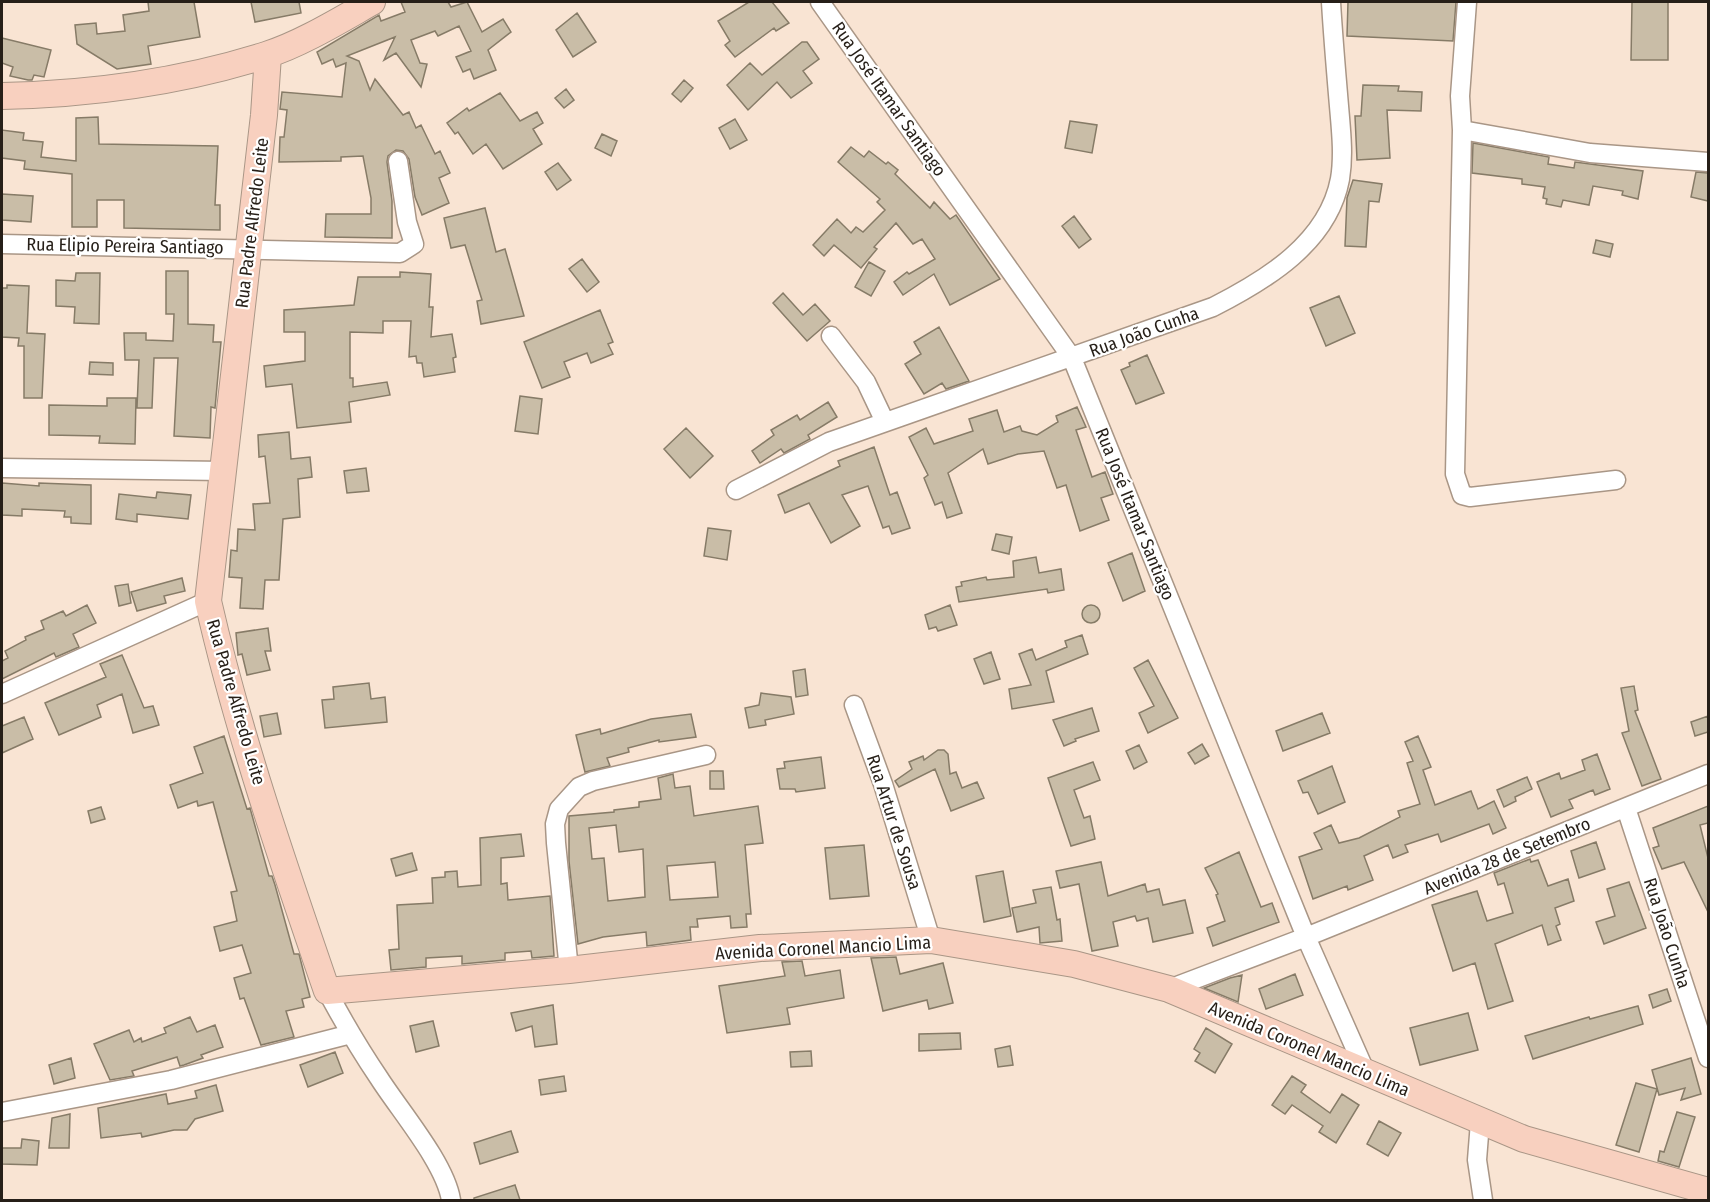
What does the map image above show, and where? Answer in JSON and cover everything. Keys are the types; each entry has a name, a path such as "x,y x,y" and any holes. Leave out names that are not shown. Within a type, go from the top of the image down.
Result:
{"street":[{"path":"2,96 90,91 148,84 268,54 372,2"},
{"name":"Rua José Itamar Santiago","path":"820,2 1072,358 1306,937 1366,1073"},
{"name":"Rua João Cunha","path":"736,490 829,442 1213,307 1256,285 1287,262 1329,212 1340,179 1342,144 1330,2"},
{"path":"1467,2 1460,96 1462,130 1455,474 1458,488 1462,495 1470,497 1616,480"},
{"name":"Rua Padre Alfredo Leite","path":"268,54 264,115 208,601 225,674 327,991 351,1034 432,1159 450,1191 451,1200"},
{"path":"1462,130 1590,153 1708,162"},
{"name":"Rua Elipio Pereira Santiago","path":"2,244 400,253 414,244 407,222 398,161"},
{"path":"831,336 866,382 885,422"},
{"path":"2,468 224,471"},
{"path":"2,694 208,601"},
{"name":"Rua Artur de Sousa","path":"854,705 883,784 931,940"},
{"path":"569,970 555,824 564,800 579,787 593,781 706,755"},
{"name":"Avenida 28 de Setembro","path":"1169,988 1306,937 1708,774"},
{"name":"Rua João Cunha","path":"1626,808 1708,1058"},
{"name":"Avenida Coronel Mancio Lima","path":"327,991 569,970 760,948 931,940 1074,963 1169,988 1524,1139 1595,1161 1708,1191"},
{"path":"2,1112 171,1080 351,1034"},
{"path":"1480,1122 1477,1160 1483,1200"}],"building":[{"path":"148,2 194,2 200,37 148,46 151,64 117,69 77,44 75,25 96,23 97,34 125,31 123,15 149,11"},
{"path":"251,2 299,2 301,13 255,22"},
{"path":"401,2 448,2 451,7 467,2 482,32 503,19 511,32 488,50 496,70 474,79 470,69 463,72 456,57 471,51 459,26 438,36 435,31 411,40 420,63 427,64 421,87 396,53 384,60 395,37 347,56 359,61 370,90 375,79 403,115 409,112 416,128 421,125 435,154 440,151 450,173 439,178 449,203 422,215 415,197 409,159 403,151 396,150 388,156 387,162 392,201 392,238 325,237 326,214 371,214 371,198 363,156 341,157 341,161 279,162 280,137 284,137 287,110 280,109 282,92 342,97 346,63 336,67 333,59 322,64 317,52 379,15 381,21 405,12"},
{"path":"749,2 772,2 789,23 776,31 774,28 735,57 725,45 730,41 718,21"},
{"path":"1348,2 1456,2 1453,41 1347,36"},
{"path":"1632,2 1668,2 1668,60 1631,60"},
{"path":"577,13 596,42 573,57 556,30"},
{"path":"2,38 51,50 44,77 34,75 32,80 28,80 10,76 13,67 2,63"},
{"path":"802,42 807,42 819,59 803,71 812,83 791,98 777,82 748,110 727,85 750,63 762,75"},
{"path":"684,80 693,88 681,102 672,94"},
{"path":"1363,85 1399,86 1398,91 1422,92 1421,111 1387,110 1390,158 1357,160 1355,116 1361,116"},
{"path":"566,89 574,100 564,108 555,98"},
{"path":"500,93 520,121 537,112 543,123 533,129 542,144 503,169 486,144 473,154 458,132 455,134 447,123 467,108 469,111"},
{"path":"98,117 99,144 218,146 215,205 220,205 220,230 124,228 124,200 97,200 97,227 72,227 72,174 24,169 25,161 2,158 2,130 24,133 23,140 43,142 41,157 76,161 76,118"},
{"path":"735,119 747,140 730,149 719,128"},
{"path":"1070,121 1097,125 1092,153 1065,148"},
{"path":"602,134 617,141 611,156 595,148"},
{"path":"1473,143 1549,157 1548,164 1574,168 1575,162 1643,171 1638,199 1622,195 1623,191 1593,186 1589,205 1563,200 1561,207 1546,204 1547,199 1543,198 1545,187 1522,184 1522,179 1472,173"},
{"path":"851,147 864,157 869,151 886,164 888,162 898,170 895,174 930,208 934,202 950,219 956,215 1000,279 950,305 934,274 903,295 894,282 907,272 909,274 935,259 922,239 913,244 896,223 874,247 877,249 861,268 834,245 824,256 813,245 837,219 851,233 856,227 863,232 885,210 877,202 880,199 838,162"},
{"path":"558,163 571,180 557,190 545,172"},
{"path":"1696,172 1708,173 1708,201 1691,197"},
{"path":"1353,180 1382,184 1379,202 1369,201 1366,247 1345,246 1347,198"},
{"path":"2,194 33,196 31,222 2,220"},
{"path":"485,208 496,252 505,249 524,316 481,324 477,301 482,300 465,245 451,248 444,218"},
{"path":"1074,216 1091,239 1079,248 1062,226"},
{"path":"1596,240 1613,244 1610,257 1593,253"},
{"path":"582,259 599,282 587,292 569,269"},
{"path":"869,262 885,271 871,296 855,287"},
{"path":"166,271 188,271 188,324 214,325 213,342 221,342 215,408 211,407 210,438 174,436 178,358 154,358 152,408 137,408 139,360 125,360 124,333 146,333 146,340 173,341 174,314 166,314"},
{"path":"400,272 431,274 429,307 433,307 431,337 452,334 456,357 453,358 455,372 424,377 422,363 417,363 416,356 409,357 411,321 383,321 383,333 350,332 350,378 353,378 353,387 387,382 390,395 349,402 351,422 297,428 292,384 266,387 264,366 305,361 305,332 284,332 284,310 354,305 358,277 400,277"},
{"path":"76,273 100,273 99,324 74,323 75,307 56,306 56,280 75,281"},
{"path":"7,285 29,286 27,333 45,334 42,398 24,398 24,346 18,346 19,338 2,337 2,288 7,288"},
{"path":"783,293 803,315 815,304 830,321 807,341 773,303"},
{"path":"1339,296 1355,333 1326,346 1310,308"},
{"path":"600,310 613,342 608,344 613,354 591,363 587,353 564,362 570,377 542,388 524,342"},
{"path":"939,327 969,381 946,389 942,383 924,394 905,364 921,354 914,342"},
{"path":"1147,355 1164,393 1136,404 1121,370 1130,366 1129,363"},
{"path":"90,362 113,363 113,375 89,374"},
{"path":"520,396 542,399 538,434 515,431"},
{"path":"107,398 136,398 135,444 99,443 100,436 49,435 49,405 107,406"},
{"path":"828,402 837,417 808,435 810,439 784,453 781,449 760,463 752,451 774,435 771,430 797,415 800,420"},
{"path":"1077,407 1086,427 1076,430 1092,477 1105,472 1113,494 1101,498 1109,520 1080,531 1066,485 1057,488 1044,451 1018,454 988,464 983,449 948,473 962,513 947,518 942,502 935,505 924,478 928,475 909,437 926,428 934,444 973,431 969,419 997,410 1004,432 1020,426 1022,431 1037,435 1058,422 1056,416"},
{"path":"686,428 713,456 690,478 664,449"},
{"path":"289,432 291,459 310,457 312,477 298,479 300,517 283,519 279,580 265,580 263,609 240,608 242,578 229,577 231,550 237,551 238,529 255,530 253,504 270,503 265,456 259,457 258,435"},
{"path":"874,447 890,495 897,492 910,528 892,534 889,526 883,528 868,486 842,495 860,526 831,543 809,503 785,513 778,495 840,466 838,461"},
{"path":"366,468 369,491 347,493 344,471"},
{"path":"2,483 39,486 39,483 91,485 91,524 71,523 71,517 64,517 65,511 22,509 22,516 2,515"},
{"path":"157,492 191,495 188,519 137,514 137,522 116,519 119,494 156,498"},
{"path":"708,528 731,531 727,560 704,556"},
{"path":"996,534 1012,537 1009,554 992,550"},
{"path":"1132,553 1145,591 1123,601 1108,563"},
{"path":"1036,557 1039,573 1061,569 1064,590 1048,593 1047,589 959,602 956,587 962,586 961,582 986,577 987,580 1014,577 1013,561"},
{"path":"182,578 185,591 164,596 166,603 137,611 131,592"},
{"path":"128,584 131,603 119,606 115,586"},
{"path":"87,605 96,623 73,634 79,647 56,657 54,653 2,679 2,661 8,658 5,651 26,640 25,637 44,629 41,621 63,611 66,616"},
{"path":"950,605 957,625 938,631 936,627 929,629 925,615"},
{"path":"1087,605 1095,605 1100,610 1098,621 1087,623 1082,618 1082,610"},
{"path":"268,628 271,651 265,651 270,670 247,675 242,654 238,655 236,633"},
{"path":"1082,635 1088,654 1046,671 1054,702 1012,709 1009,689 1031,685 1019,654 1032,649 1036,660 1067,647 1065,641"},
{"path":"991,652 1000,679 984,684 974,659"},
{"path":"122,655 144,708 153,706 159,725 133,733 122,694 97,705 101,717 59,735 45,703 106,677 100,664"},
{"path":"1148,660 1178,718 1148,733 1139,713 1154,706 1134,668"},
{"path":"805,669 808,695 796,697 793,671"},
{"path":"369,683 371,699 385,697 387,722 325,728 322,700 334,699 333,687"},
{"path":"1634,686 1638,710 1635,711 1661,779 1642,786 1622,733 1629,731 1621,688"},
{"path":"761,693 791,697 794,714 765,720 766,725 749,728 745,708 759,705"},
{"path":"1092,708 1099,731 1075,739 1076,741 1064,746 1053,720"},
{"path":"277,713 281,734 264,737 260,716"},
{"path":"1322,713 1330,733 1283,751 1276,731"},
{"path":"691,714 696,737 659,742 659,740 628,748 629,752 607,758 610,766 585,772 576,735 600,729 601,734 651,719"},
{"path":"1708,716 1708,732 1695,736 1691,722"},
{"path":"24,717 33,739 2,753 2,726"},
{"path":"224,736 247,809 250,808 269,876 272,876 275,885 294,954 299,954 310,997 302,999 304,1007 286,1011 294,1037 261,1045 244,998 240,999 234,978 251,973 242,945 220,951 214,927 237,921 231,892 237,891 213,802 198,806 197,801 178,808 170,785 203,773 194,747"},
{"path":"1418,736 1431,767 1423,770 1435,805 1471,791 1478,809 1494,801 1506,828 1493,834 1489,824 1441,842 1438,834 1405,845 1408,852 1393,858 1388,845 1364,856 1373,880 1348,890 1347,886 1313,899 1299,857 1322,849 1314,833 1331,825 1339,843 1359,838 1400,817 1398,811 1420,804 1407,763 1413,761 1405,742"},
{"path":"1202,744 1209,756 1195,764 1188,753"},
{"path":"1139,745 1147,762 1134,769 1126,751"},
{"path":"938,750 944,750 948,754 950,774 956,772 962,788 977,782 984,798 951,811 935,769 899,787 895,781 912,769 909,762 923,756 924,760"},
{"path":"1597,754 1610,789 1595,795 1593,790 1569,800 1573,808 1551,817 1537,782 1559,773 1561,779 1585,770 1582,760"},
{"path":"821,757 825,788 796,792 795,789 780,789 777,769 785,768 784,762"},
{"path":"1093,762 1100,780 1074,790 1084,818 1090,816 1095,839 1071,846 1048,778"},
{"path":"1332,766 1345,802 1318,814 1308,792 1303,793 1298,781"},
{"path":"710,771 723,771 724,789 710,789"},
{"path":"673,774 675,788 690,786 694,816 758,806 763,843 745,845 751,914 746,914 747,927 731,928 730,916 697,919 698,927 690,927 691,940 647,946 646,932 603,937 578,944 569,861 569,816 614,812 614,810 639,807 639,802 661,799 658,778","holes":["616,825 619,852 643,849 645,897 608,901 604,858 592,859 589,828","715,862 718,897 670,900 667,866"]},
{"path":"1527,777 1532,789 1515,797 1516,801 1504,807 1497,790"},
{"path":"1708,806 1708,823 1700,825 1708,858 1708,912 1684,862 1662,869 1653,848 1659,846 1653,828"},
{"path":"101,807 105,819 91,823 88,811"},
{"path":"521,834 524,856 501,858 501,884 507,883 508,900 550,896 554,956 532,958 531,951 505,953 505,960 462,964 462,956 426,958 426,967 391,970 389,950 399,949 397,905 433,903 432,878 445,877 445,872 457,871 458,887 481,885 480,838"},
{"path":"1596,842 1605,869 1579,878 1571,851"},
{"path":"864,845 869,896 830,899 825,848"},
{"path":"1239,852 1261,907 1272,903 1279,922 1213,946 1207,928 1225,921 1216,895 1218,894 1205,868"},
{"path":"412,853 417,870 396,876 391,859"},
{"path":"1530,859 1531,862 1538,860 1548,886 1568,879 1574,901 1555,908 1560,924 1556,926 1561,940 1548,945 1542,925 1495,944 1513,1001 1488,1009 1475,963 1453,971 1432,905 1477,891 1487,921 1513,913 1504,883 1498,885 1494,873"},
{"path":"1101,862 1108,896 1145,884 1147,892 1159,889 1163,905 1185,900 1193,933 1153,942 1148,918 1137,921 1135,916 1113,922 1118,946 1092,951 1079,884 1060,888 1056,871"},
{"path":"1003,871 1011,916 984,922 976,876"},
{"path":"1629,882 1646,928 1604,944 1596,922 1615,916 1607,889"},
{"path":"1051,887 1057,920 1060,919 1062,941 1040,943 1039,927 1017,932 1012,908 1036,903 1033,890"},
{"path":"896,957 900,974 943,963 953,1003 929,1009 927,1000 883,1011 871,958"},
{"path":"802,961 805,976 840,970 844,998 787,1008 790,1024 727,1033 719,986 785,976 782,962"},
{"path":"1295,974 1303,995 1266,1009 1259,989"},
{"path":"1242,975 1238,1002 1204,988 1230,978"},
{"path":"1667,989 1671,1001 1653,1008 1649,995"},
{"path":"553,1005 557,1044 535,1047 532,1026 516,1031 511,1013"},
{"path":"1638,1006 1643,1024 1533,1059 1525,1036 1589,1017 1590,1019"},
{"path":"1468,1013 1478,1050 1420,1065 1410,1028"},
{"path":"190,1017 197,1032 215,1025 223,1047 201,1055 203,1058 184,1065 180,1066 177,1057 132,1071 134,1076 110,1080 94,1044 129,1030 134,1042 141,1038 142,1042 166,1033 164,1028"},
{"path":"433,1021 439,1046 416,1052 410,1026"},
{"path":"1206,1028 1232,1044 1215,1073 1195,1061 1200,1053 1194,1049"},
{"path":"960,1033 961,1049 919,1051 919,1034"},
{"path":"1010,1046 1013,1065 998,1067 995,1049"},
{"path":"811,1051 812,1066 791,1067 790,1052"},
{"path":"335,1052 343,1073 308,1087 300,1065"},
{"path":"71,1058 75,1078 54,1084 49,1065"},
{"path":"1691,1058 1701,1094 1681,1100 1685,1088 1659,1095 1652,1070"},
{"path":"564,1076 566,1091 541,1095 539,1080"},
{"path":"1292,1076 1306,1085 1301,1092 1330,1113 1342,1094 1359,1105 1336,1143 1319,1132 1323,1126 1292,1105 1285,1114 1272,1105"},
{"path":"1636,1083 1657,1089 1639,1152 1616,1145"},
{"path":"216,1085 223,1111 195,1119 187,1130 174,1130 142,1137 141,1133 101,1138 98,1108 166,1094 168,1104 197,1098 195,1091"},
{"path":"1677,1112 1695,1117 1679,1167 1658,1161 1660,1151 1664,1152"},
{"path":"70,1114 69,1148 49,1148 52,1118"},
{"path":"1379,1121 1401,1133 1388,1156 1367,1144"},
{"path":"511,1131 518,1152 480,1164 474,1143"},
{"path":"22,1139 39,1141 37,1165 2,1164 2,1148 21,1148"},
{"path":"515,1185 520,1200 474,1200 474,1198"}]}
